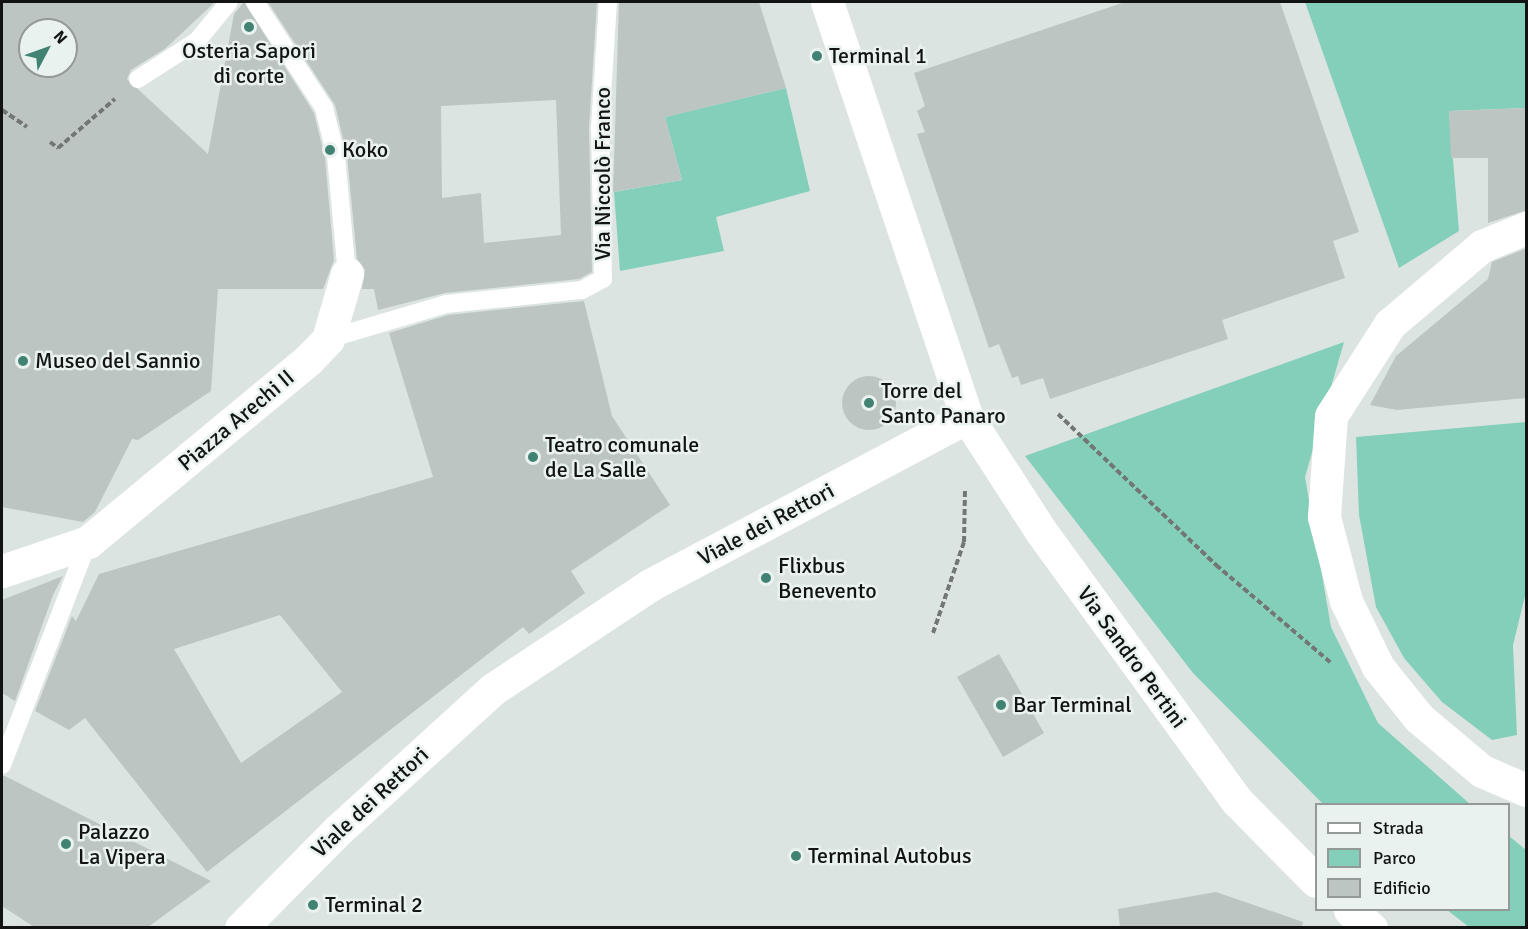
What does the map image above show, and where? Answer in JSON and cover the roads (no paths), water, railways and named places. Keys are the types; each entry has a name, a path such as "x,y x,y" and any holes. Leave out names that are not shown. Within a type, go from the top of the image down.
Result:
{"street":[{"path":"827,2 967,417"},
{"path":"1527,228 1482,246 1390,324 1331,416 1324,517 1346,601 1378,667 1419,718 1482,771 1527,790"},
{"name":"Piazza Arechi II","path":"88,542 308,360 328,339 347,274"},
{"name":"Via Sandro Pertini","path":"967,417 1040,530 1238,801 1315,879"},
{"name":"Viale dei Rettori","path":"241,927 337,831 493,689 650,585 967,417"},
{"path":"2,571 88,542"},
{"path":"1352,911 1371,927"}],"lane":[{"path":"138,79 197,41 229,2"},
{"path":"255,2 324,108 336,156 347,274"},
{"name":"Via Niccolò Franco","path":"328,339 446,304 582,290 603,279 600,128 608,2"},
{"path":"2,765 88,542"}],"place":[{"name":"Osteria Sapori di corte","path":"249,27"},
{"name":"Terminal 1","path":"817,56"},
{"name":"Koko","path":"330,150"},
{"name":"Museo del Sannio","path":"23,361"},
{"name":"Torre del Santo Panaro","path":"869,403"},
{"name":"Teatro comunale de La Salle","path":"533,457"},
{"name":"Flixbus Benevento","path":"766,578"},
{"name":"Bar Terminal","path":"1001,705"},
{"name":"Palazzo La Vipera","path":"66,844"},
{"name":"Terminal Autobus","path":"796,856"},
{"name":"Terminal 2","path":"313,905"}]}
